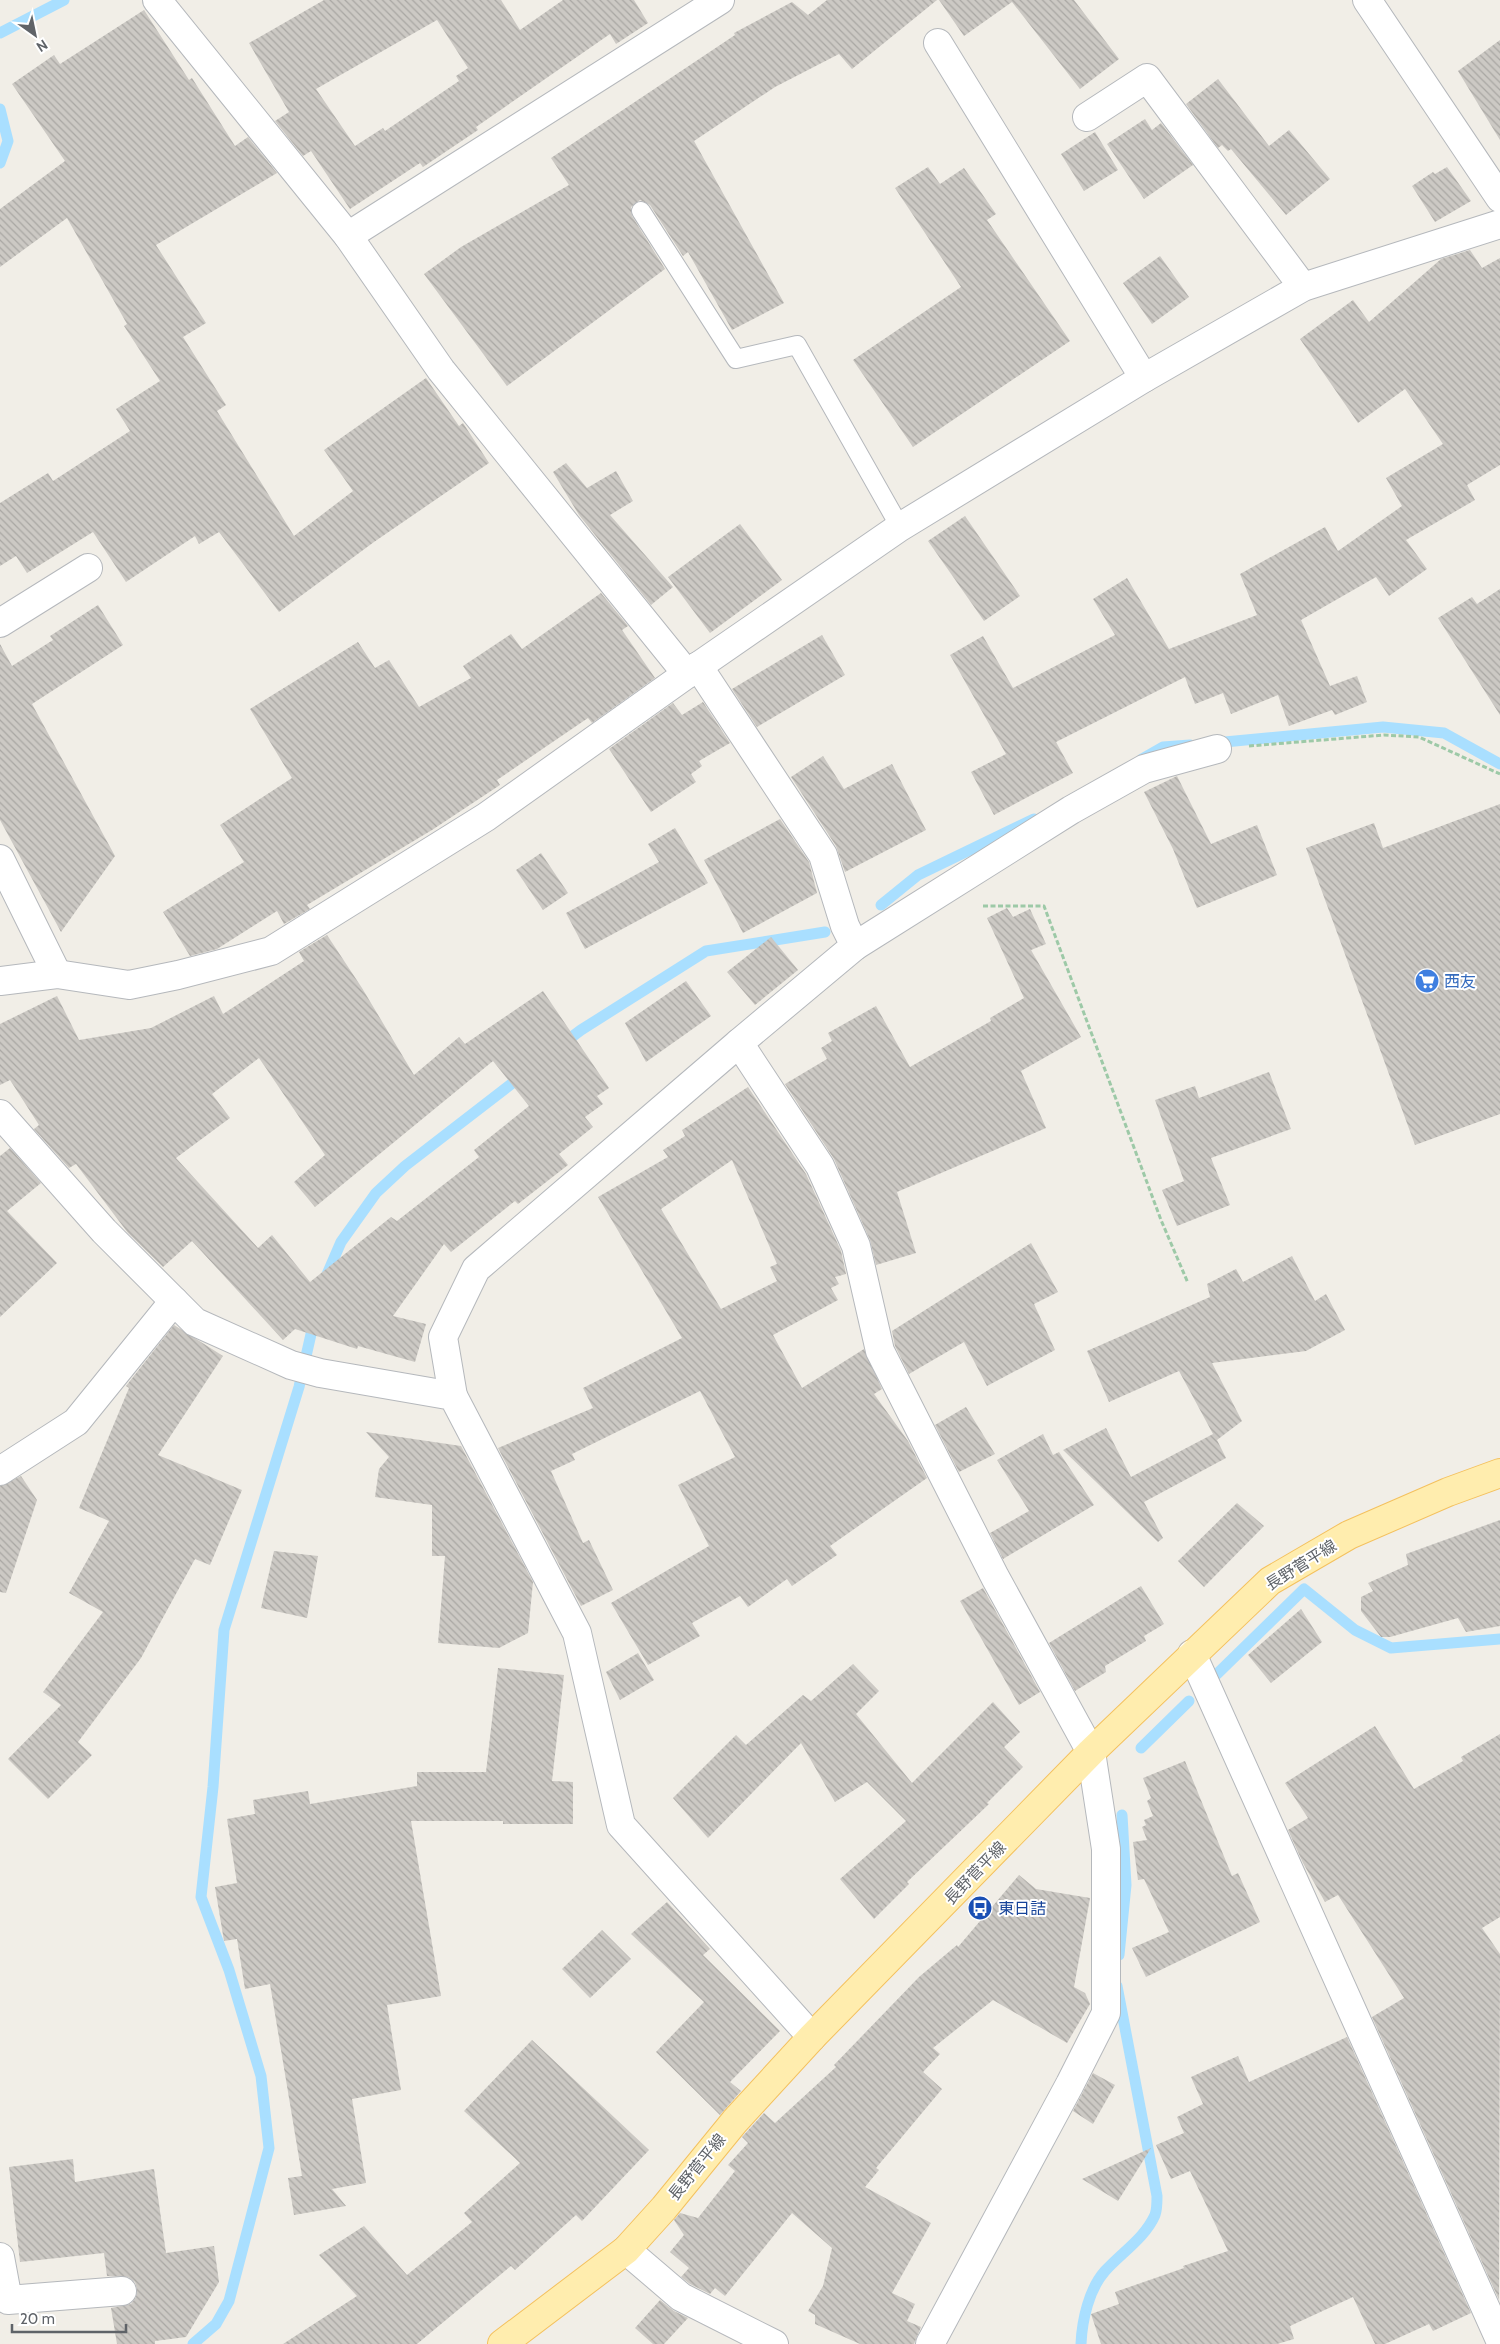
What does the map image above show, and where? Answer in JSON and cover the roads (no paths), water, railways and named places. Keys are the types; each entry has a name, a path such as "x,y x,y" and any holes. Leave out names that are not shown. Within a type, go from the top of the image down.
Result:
{"main road":[{"name":"長野菅平線","path":"502,2344 626,2250 664,2208 735,2121 812,2037 1091,1752 1192,1654 1270,1582 1349,1535 1448,1492 1500,1473"}],"street":[{"path":"157,0 348,236 441,370 693,670 823,855 845,926 855,946"},
{"path":"348,236 720,0"},
{"path":"1367,0 1500,198"},
{"path":"938,43 1144,378"},
{"path":"1087,117 1147,78 1304,287"},
{"path":"0,981 57,974 128,985 178,976 271,950 486,818 693,670 900,528 1144,378 1304,287 1500,224"},
{"path":"0,623 88,568"},
{"path":"812,2037 621,1826 577,1633 452,1396 443,1338 476,1269 855,946 1071,810 1144,768 1217,749"},
{"path":"0,859 57,974"},
{"path":"739,1043 820,1166 856,1246 880,1351 995,1577 1091,1752 1106,1849 1106,2013 1070,2084 930,2344"},
{"path":"0,1114 104,1232 195,1322 291,1365 320,1373 452,1396"},
{"path":"0,1471 76,1422 174,1302"},
{"path":"1192,1654 1500,2340"},
{"path":"626,2250 681,2297 774,2344"},
{"path":"0,2257 8,2300 122,2291"}],"lane":[{"path":"641,211 736,359 797,345 900,528"}],"waterway":[{"path":"0,33 64,0"},
{"path":"0,109 8,141 0,163"},
{"path":"1214,743 1383,727 1444,733 1500,764"},
{"path":"1142,759 1163,747 1190,745"},
{"path":"881,905 918,875 1034,819"},
{"path":"561,1045 581,1030 706,951 825,932"},
{"path":"325,1279 341,1242 376,1193 405,1166 523,1075"},
{"path":"193,2344 216,2324 229,2301 269,2148 261,2076 229,1970 201,1897 213,1787 224,1630 299,1387 314,1321"},
{"path":"1217,1674 1304,1589 1355,1630 1391,1648 1500,1639"},
{"path":"1141,1748 1189,1701"},
{"path":"1119,1955 1126,1885 1122,1815"},
{"path":"1081,2344 1087,2305 1099,2278 1145,2231 1151,2223 1157,2208 1157,2196 1117,1986"}],"place":[{"name":"西友","path":"1427,981"},
{"name":"東日詰","path":"980,1908"}]}
